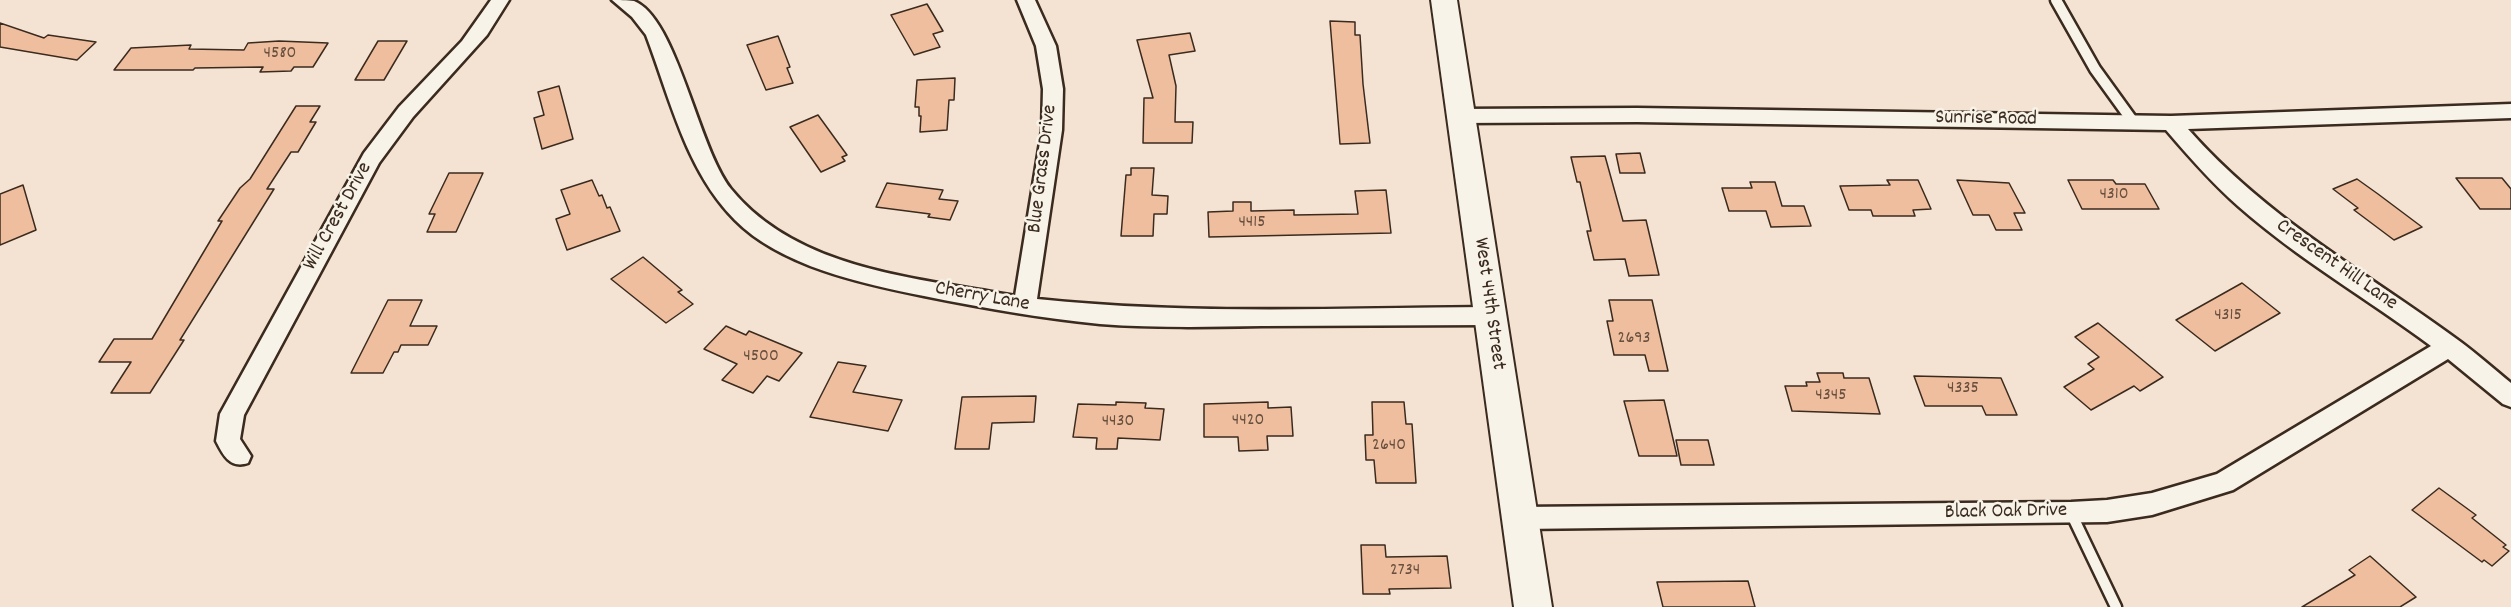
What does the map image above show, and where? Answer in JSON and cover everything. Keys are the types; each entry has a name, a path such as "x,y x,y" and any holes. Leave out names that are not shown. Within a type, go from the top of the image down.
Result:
{"street":[{"name":"Will Crest Drive","path":"239,456 228,441 232,414 358,180 396,124 463,53 500,0"},
{"name":"Cherry Lane","path":"621,0 639,13 655,33 704,162 714,181 733,204 756,226 801,253 845,271 1025,307 1102,315 1169,318 1489,316"},
{"name":"Blue Grass Drive","path":"1025,307 1052,130 1053,90 1046,46 1026,0"},
{"name":"West 44th Street","path":"1444,0 1533,607"},
{"name":"Sunrise Road","path":"1460,116 1637,115 2171,123 2511,111"},
{"name":"Crescent Hill Lane","path":"2171,123 2186,142 2225,181 2276,224 2450,346 2511,397"},
{"name":"Black Oak Drive","path":"1520,518 2071,513 2107,511 2152,504 2224,482 2450,346"}],"lane":[{"path":"2056,0 2095,69 2134,123"},
{"path":"2071,513 2116,607"}],"building":[{"path":"927,4 943,31 933,34 940,47 914,55 891,15"},
{"path":"1330,21 1355,22 1355,35 1360,35 1370,143 1340,144"},
{"path":"0,23 44,38 48,35 96,42 77,60 0,47"},
{"path":"1190,33 1195,51 1169,55 1176,86 1175,122 1193,122 1192,143 1143,143 1144,98 1153,98 1137,40"},
{"path":"778,36 790,67 787,68 793,83 766,90 747,45"},
{"path":"279,41 328,43 313,67 294,67 291,71 260,72 263,67 114,70 131,48 191,45 189,49 244,50 248,43"},
{"path":"378,41 407,41 384,80 355,80"},
{"path":"955,78 954,100 949,100 947,130 920,132 921,116 919,116 919,107 915,107 917,80"},
{"path":"559,86 573,139 542,149 534,118 544,115 538,92"},
{"path":"296,106 320,106 310,122 316,122 298,152 291,152 267,189 274,189 180,340 184,340 150,393 111,393 131,362 99,362 114,339 152,339 222,221 218,221 240,188 250,179"},
{"path":"818,115 847,155 842,157 845,161 821,172 790,127"},
{"path":"1640,153 1645,173 1620,173 1616,154"},
{"path":"1605,156 1623,221 1646,220 1659,275 1629,276 1625,259 1594,260 1587,231 1591,231 1589,222 1580,182 1577,182 1571,157"},
{"path":"1131,168 1154,168 1152,195 1168,196 1167,214 1154,214 1153,236 1121,236 1126,175 1131,175"},
{"path":"449,173 483,173 456,232 427,232 435,214 429,214"},
{"path":"2456,178 2502,178 2511,189 2511,209 2480,209"},
{"path":"2357,179 2422,227 2394,240 2354,210 2358,208 2333,189"},
{"path":"592,180 607,208 610,207 620,231 567,250 556,219 570,214 561,190"},
{"path":"1887,180 1918,180 1931,209 1913,210 1915,216 1873,216 1871,210 1849,210 1840,186 1890,185"},
{"path":"1957,180 2009,183 2025,213 2014,213 2022,230 1996,230 1989,215 1973,215"},
{"path":"2068,180 2113,180 2116,184 2145,184 2159,209 2082,209"},
{"path":"1750,182 1775,182 1782,206 1804,206 1811,226 1771,227 1766,211 1729,211 1722,188 1752,188"},
{"path":"887,183 943,190 939,199 958,201 950,220 928,217 930,214 876,207"},
{"path":"23,185 36,230 0,245 0,194"},
{"path":"1386,190 1391,233 1209,237 1208,212 1233,211 1233,202 1251,202 1251,211 1294,210 1294,215 1358,214 1355,191"},
{"path":"643,257 682,290 678,292 693,304 666,323 611,279"},
{"path":"2242,283 2280,313 2215,351 2176,320"},
{"path":"388,300 422,300 410,326 437,326 428,345 401,345 398,352 394,352 383,373 351,373"},
{"path":"1609,300 1652,300 1668,371 1649,371 1645,355 1614,355 1607,321 1613,321"},
{"path":"2098,323 2163,377 2140,391 2134,386 2091,410 2064,387 2094,369 2088,364 2099,357 2075,337"},
{"path":"726,326 746,335 749,331 802,353 779,381 767,376 753,393 722,380 737,364 704,349"},
{"path":"838,362 866,366 853,392 902,400 888,431 810,417"},
{"path":"1817,373 1843,373 1844,378 1869,378 1880,414 1792,411 1785,386 1807,386 1806,382 1820,382"},
{"path":"1914,376 2001,378 2017,415 1986,415 1982,406 1925,406"},
{"path":"1036,396 1034,422 992,423 989,449 955,449 962,397"},
{"path":"1664,400 1677,456 1639,456 1624,401"},
{"path":"1116,402 1146,403 1145,408 1164,409 1160,440 1118,438 1117,449 1096,449 1097,438 1073,437 1078,404 1116,405"},
{"path":"1268,402 1268,408 1291,407 1293,436 1267,436 1268,450 1239,451 1238,437 1204,437 1204,404"},
{"path":"1372,402 1404,402 1406,424 1412,424 1416,483 1376,483 1374,460 1366,460 1365,435 1373,435"},
{"path":"1676,440 1708,440 1714,465 1681,465"},
{"path":"2439,488 2476,515 2472,518 2506,545 2503,547 2509,551 2492,566 2484,560 2482,562 2412,510"},
{"path":"1361,545 1385,545 1386,557 1447,556 1451,588 1389,589 1390,594 1363,594"},
{"path":"2370,556 2416,597 2400,607 2302,607 2355,575 2349,570"},
{"path":"1748,581 1755,607 1663,607 1657,582"}]}
